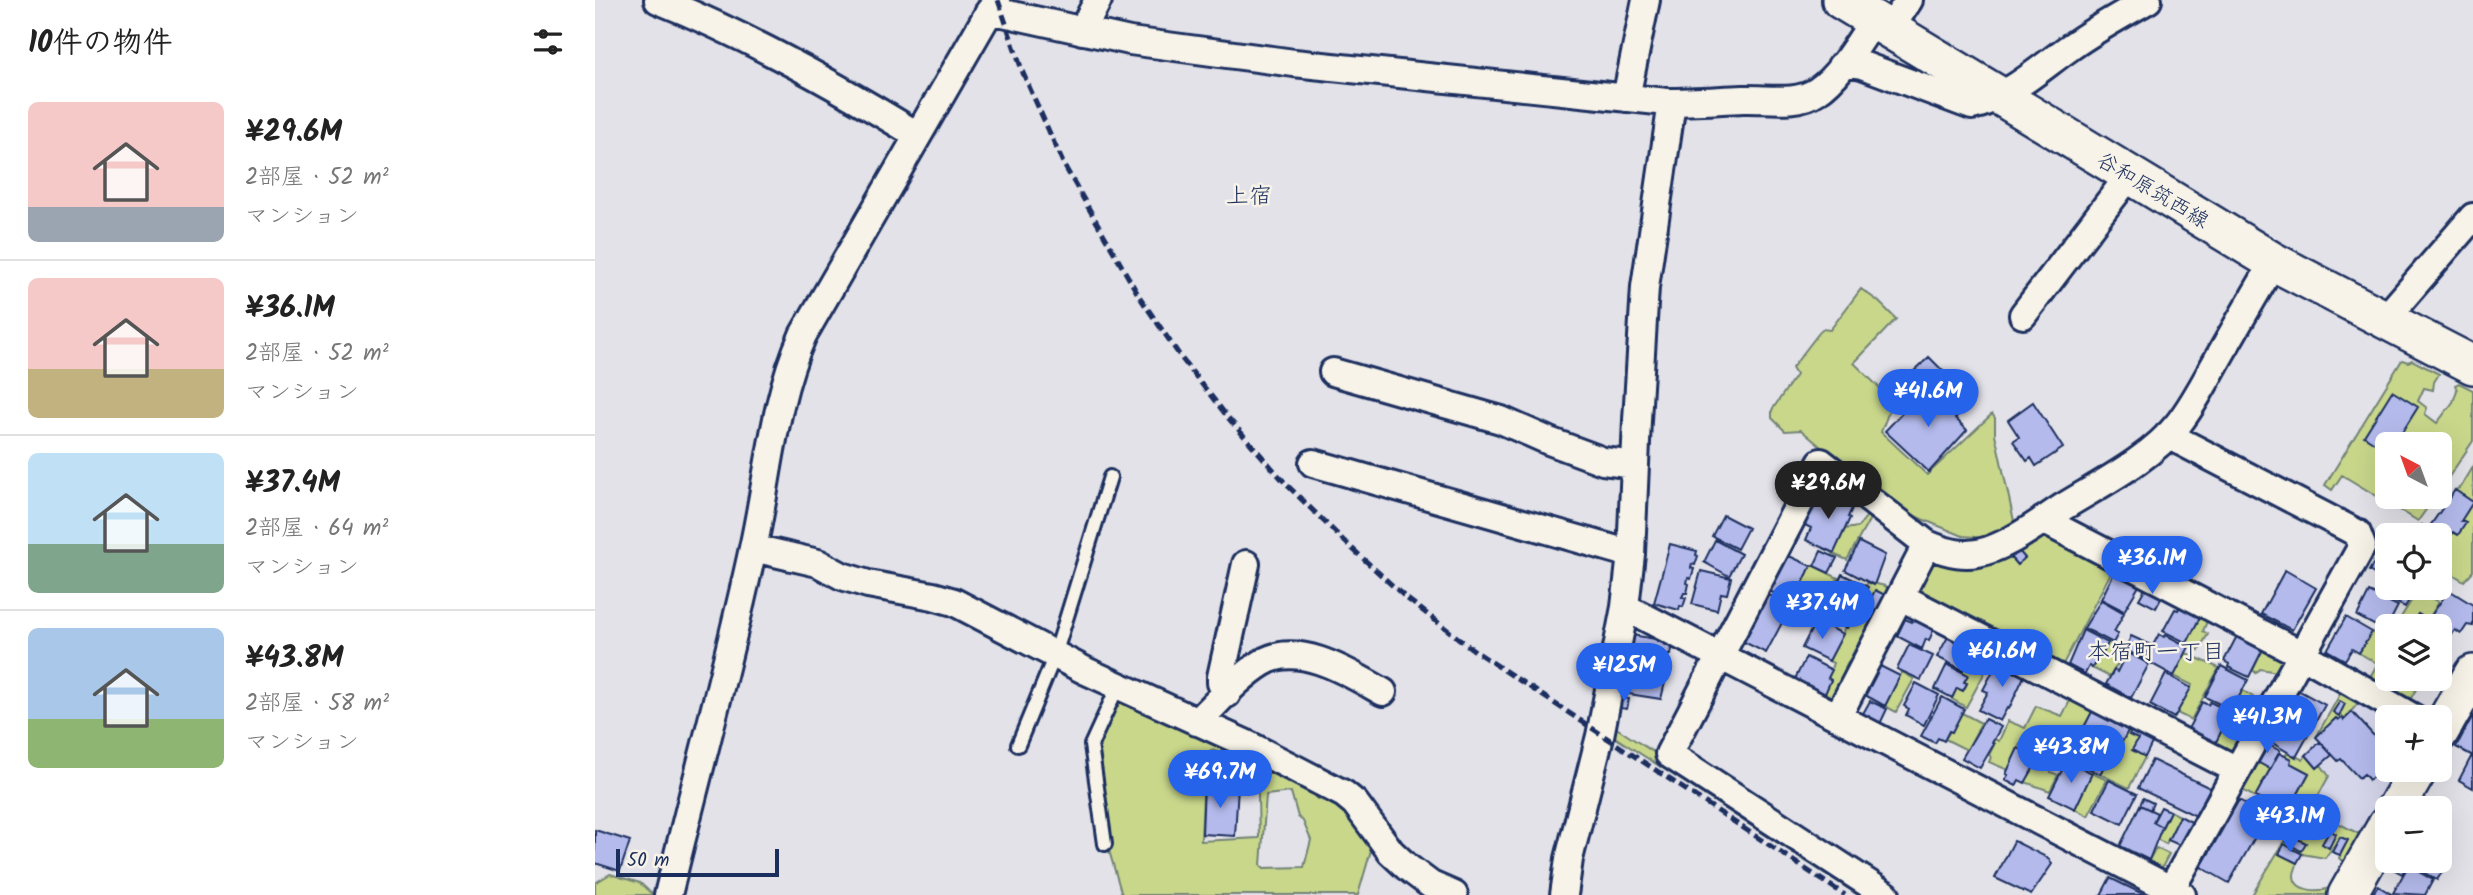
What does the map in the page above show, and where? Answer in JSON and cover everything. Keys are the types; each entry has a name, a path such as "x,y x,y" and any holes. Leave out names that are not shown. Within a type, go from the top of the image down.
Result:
{"main road":[{"name":"谷和原筑西線","path":"1841,0 1891,16 1999,96 2129,176 2274,262 2473,365"},
{"path":"2452,712 2473,674"},
{"path":"2347,895 2375,846"}],"street":[{"path":"658,0 719,27 840,88 917,135"},
{"path":"1082,31 1098,0"},
{"path":"1626,98 1646,0"},
{"path":"1841,66 1852,63 1861,65 1972,106 1999,96 2095,30 2148,0"},
{"path":"668,895 753,548 778,414 793,357 803,335 992,7 1003,13 1023,9 1082,31 1130,41 1294,64 1672,102 1799,98 1819,90 1891,16"},
{"path":"1564,895 1569,859 1600,736 1625,607 1632,554 1645,287 1672,102"},
{"path":"2023,315 2129,176"},
{"path":"2384,320 2473,217"},
{"path":"1886,895 1669,754 1821,462 1927,544 1944,552 1964,555 1989,550 2043,520 2145,454 2168,436 2202,386 2274,262"},
{"path":"1333,372 1501,420 1603,461 1636,465"},
{"path":"1625,607 2174,893 2237,770 2362,546 2357,533 2168,436"},
{"path":"1313,463 1632,554"},
{"path":"2043,520 2303,655 2391,705"},
{"path":"1838,716 1927,544"},
{"path":"753,548 818,563 842,576 868,584 954,602 1055,655 1344,794 1355,803 1391,852 1407,867 1431,886 1454,895"},
{"path":"1227,694 1221,677 1246,564"},
{"path":"1901,597 2237,770"},
{"path":"1198,722 1261,663 1284,656 1326,662 1383,692"}],"lane":[{"path":"1018,744 1055,655 1110,477"},
{"path":"1105,844 1091,745 1118,685"}],"shaded area":[{"path":"2344,687 2375,709 2375,782 2395,782 2387,796 2375,796 2375,818 2360,844 2302,813 2321,777 2303,760"}],"green space":[{"path":"1861,289 1896,319 1854,363 1893,401 1881,432 1927,475 1992,414 1995,418 1995,434 2014,521 1986,538 1963,536 1885,501 1801,430 1785,431 1772,418 1772,410 1796,375 1792,368 1822,329 1830,330"},
{"path":"2402,360 2412,360 2439,374 2433,390 2424,388 2418,401 2427,408 2425,414 2437,423 2453,402 2457,390 2455,385 2459,383 2473,390 2473,441 2452,472 2452,432 2375,432 2375,495 2342,475 2332,490 2325,485"},
{"path":"2473,467 2473,502 2455,490 2461,487"},
{"path":"2473,502 2473,571 2464,581 2452,574 2452,534 2465,523 2461,520"},
{"path":"2398,509 2426,509 2418,521"},
{"path":"1869,513 1872,515 1847,560 1833,554 1845,529 1858,527"},
{"path":"2039,531 2115,565 2060,670 1920,593 1918,584 1931,562"},
{"path":"1811,566 1838,578 1818,616 1794,602"},
{"path":"1868,582 1885,586 1889,597 1875,591 1867,606 1878,612 1867,643 1860,640 1845,668 1853,672 1841,696 1821,701 1831,680 1828,678 1833,663 1829,661"},
{"path":"2412,600 2439,602 2432,614 2403,614"},
{"path":"2201,615 2208,619 2203,631 2208,634 2199,650 2187,643"},
{"path":"2372,632 2375,634 2375,662 2359,653"},
{"path":"2108,642 2117,647 2113,656 2120,660 2110,677 2092,668"},
{"path":"2266,643 2286,655 2284,673 2260,669 2256,673 2253,670"},
{"path":"1972,645 1979,647 1973,661 1983,660 1989,649 1991,661 1966,707 1952,699 1957,688 1963,691 1967,684 1964,682 1967,675 1962,672 1967,662 1964,660"},
{"path":"2186,653 2219,668 2191,720 2177,713 2192,685 2174,676"},
{"path":"2375,668 2375,687 2367,682"},
{"path":"1902,672 1914,679 1896,712 1885,706"},
{"path":"2344,687 2364,696 2344,720 2336,719 2316,737"},
{"path":"2242,690 2260,706 2253,724 2242,718 2233,734 2245,745 2227,756 2215,744"},
{"path":"2383,691 2415,691 2407,705"},
{"path":"2072,697 2095,706 2068,758 2051,750 2047,758 2040,750 2041,747 2027,740 2024,745 2020,744 2008,770 1989,762 1994,745 1992,743 1994,739 1999,741 2008,721 2025,728 2036,706 2062,716"},
{"path":"1120,698 1239,753 1232,756 1211,750 1204,772 1201,841 1259,838 1257,755 1317,789 1316,798 1324,801 1328,795 1333,794 1374,840 1358,895 1122,895 1108,847 1111,847 1097,751","holes":["1291,792 1298,817 1303,821 1311,840 1304,867 1264,868 1261,865 1266,795"]},
{"path":"1962,713 1981,723 1967,750 1945,739"},
{"path":"1612,725 1877,895 1858,895 1610,734"},
{"path":"2131,725 2133,726 2129,735 2138,739 2145,757 2129,788 2100,774 2115,745 2119,747"},
{"path":"2288,752 2303,760 2306,755 2317,768 2321,765 2329,776 2311,809 2361,835 2342,861 2339,858 2347,841 2340,837 2325,858 2302,854 2284,845 2279,854 2297,863 2294,875 2298,885 2314,890 2330,888 2326,895 2252,895 2295,823 2287,814 2309,774 2290,763 2291,759 2285,756"},
{"path":"2254,760 2270,769 2255,797 2238,788"},
{"path":"2037,763 2051,768 2051,772 2058,775 2050,791 2025,782"},
{"path":"2092,773 2107,780 2088,816 2075,809"},
{"path":"2170,811 2180,816 2166,844 2157,839"},
{"path":"2156,848 2169,854 2159,873 2122,855 2126,849 2149,860"},
{"path":"610,874 640,883 653,895 595,895 595,883"}],"building":[{"path":"1929,357 1943,371 1909,404 1895,389"},
{"path":"1924,390 1936,400 1941,394 1960,413 1955,418 1967,430 1929,472 1885,431"},
{"path":"2392,391 2418,407 2402,432 2375,432 2375,443 2364,436"},
{"path":"2033,402 2063,448 2036,466 2031,458 2027,461 2013,441 2019,437 2008,420"},
{"path":"2455,490 2473,502 2461,521 2466,523 2458,535 2452,533 2452,523 2432,523 2442,509 2452,509 2452,494"},
{"path":"1831,491 1855,502 1834,553 1806,540 1811,528 1803,524 1817,495 1827,500"},
{"path":"1723,515 1748,528 1737,549 1712,536"},
{"path":"1715,540 1741,554 1729,576 1704,562"},
{"path":"1859,542 1885,555 1874,585 1845,570"},
{"path":"1670,544 1697,551 1698,556 1695,565 1692,564 1691,568 1694,569 1691,579 1688,578 1687,593 1682,597 1686,598 1679,610 1654,603"},
{"path":"2018,550 2025,558 2017,565 2010,557"},
{"path":"1821,551 1837,558 1829,573 1814,566"},
{"path":"1787,555 1811,566 1794,602 1769,591"},
{"path":"2375,561 2375,575 2369,571"},
{"path":"2116,569 2142,581 2124,611 2101,599"},
{"path":"2285,570 2316,588 2292,630 2261,614"},
{"path":"1701,571 1731,578 1727,594 1721,593 1717,610 1692,604"},
{"path":"1842,574 1868,587 1847,628 1821,615"},
{"path":"2147,585 2164,593 2156,608 2139,599"},
{"path":"1875,590 1889,597 1881,613 1867,607"},
{"path":"2369,592 2375,595 2375,600 2386,600 2398,606 2394,614 2375,614 2375,626 2357,616"},
{"path":"2452,592 2473,605 2473,626 2467,625 2461,634 2455,630 2452,635 2452,614 2432,614 2442,600 2452,600"},
{"path":"1767,594 1791,606 1766,653 1742,641"},
{"path":"2101,600 2124,613 2114,632 2118,634 2113,643 2084,628"},
{"path":"2392,600 2409,600 2405,607"},
{"path":"2183,601 2203,611 2187,643 2163,631 2175,609 2178,610"},
{"path":"1915,616 1936,623 1929,641 1926,639 1922,649 1897,636 1905,619 1912,622"},
{"path":"2346,617 2372,632 2359,653 2352,649 2345,660 2327,650"},
{"path":"1816,620 1843,634 1829,661 1802,648"},
{"path":"2083,630 2108,643 2101,657 2099,656 2092,668 2089,666 2085,674 2068,665"},
{"path":"2239,632 2265,645 2249,677 2228,667 2229,664 2224,661"},
{"path":"1950,633 1972,645 1964,660 1967,662 1963,670 1937,657"},
{"path":"2159,634 2189,647 2174,676 2145,660"},
{"path":"1632,635 1673,642 1671,655 1668,655 1668,670 1661,699 1622,693"},
{"path":"2131,636 2151,645 2144,659 2125,650"},
{"path":"1909,645 1933,656 1921,680 1897,669"},
{"path":"2117,647 2124,651 2120,660 2113,656"},
{"path":"2127,652 2149,664 2131,698 2106,684 2114,670 2117,672"},
{"path":"1806,657 1832,670 1824,696 1794,681"},
{"path":"2004,659 2027,670 2009,709 2007,708 2000,721 1978,710 1988,692 1983,690 1995,667 1999,669"},
{"path":"1947,664 1968,675 1963,691 1957,688 1952,698 1935,689"},
{"path":"1880,666 1900,676 1885,706 1865,695"},
{"path":"2221,666 2248,680 2232,710 2205,697"},
{"path":"2166,674 2191,688 2174,718 2150,705"},
{"path":"1916,683 1939,695 1924,725 1906,715 1909,709 1904,706"},
{"path":"2298,690 2325,705 2296,757 2269,741"},
{"path":"1620,697 1629,699 1627,709 1619,708"},
{"path":"1942,697 1964,709 1952,732 1949,731 1944,741 1938,738 1935,743 1921,736"},
{"path":"1870,701 1887,709 1879,726 1861,717"},
{"path":"2340,701 2345,704 2339,716 2333,712"},
{"path":"2202,702 2208,705 2210,702 2231,712 2215,744 2187,731"},
{"path":"2095,706 2131,725 2119,748 2115,745 2100,774 2068,758"},
{"path":"2352,712 2375,737 2375,775 2369,780 2364,774 2359,778 2341,759 2338,761 2316,737 2336,718 2338,720 2342,717 2344,720"},
{"path":"2473,715 2473,756 2456,747"},
{"path":"1985,719 2001,727 1980,768 1962,758"},
{"path":"2133,726 2155,737 2145,757 2132,750 2138,739 2129,735"},
{"path":"2027,740 2041,747 2040,750 2043,751 2025,783 2019,780 2016,786 2005,780 2008,775 2006,774 2018,748 2022,750"},
{"path":"2264,742 2280,751 2270,769 2254,760"},
{"path":"2320,742 2332,755 2317,768 2306,755"},
{"path":"2051,750 2062,755 2059,762 2047,758"},
{"path":"2279,753 2291,759 2290,763 2309,773 2287,814 2255,797"},
{"path":"2471,757 2473,758 2473,788 2459,780"},
{"path":"2067,760 2092,773 2075,809 2049,796"},
{"path":"2152,760 2210,788 2196,816 2138,788"},
{"path":"2109,780 2137,794 2122,824 2094,810"},
{"path":"1204,785 1238,786 1235,836 1202,834"},
{"path":"2143,798 2153,803 2150,810 2140,805"},
{"path":"2239,800 2267,816 2229,883 2201,867"},
{"path":"2140,805 2157,813 2153,822 2162,827 2149,860 2120,846"},
{"path":"2161,807 2170,811 2162,827 2153,822"},
{"path":"2180,816 2197,825 2186,848 2168,840"},
{"path":"2296,824 2303,828 2298,837 2291,833"},
{"path":"595,830 630,841 620,871 595,863"},
{"path":"2330,830 2336,834 2329,848 2322,844"},
{"path":"2290,835 2306,843 2301,851 2286,842"},
{"path":"2340,837 2348,840 2340,855 2332,852"},
{"path":"2014,841 2048,858 2052,864 2031,895 1995,878"},
{"path":"2284,844 2302,854 2297,863 2279,854"},
{"path":"2404,873 2420,873 2433,880 2425,895 2393,893"},
{"path":"2425,873 2441,873 2437,880"},
{"path":"2110,878 2145,895 2101,895"},
{"path":"2378,886 2391,894 2372,895"}],"railway":[{"path":"998,0 1023,73 1064,165 1139,296 1182,359 1230,420 1288,486 1405,597 1475,651 1845,895"}],"district":[{"name":"上宿","path":"1249,195"},
{"name":"本宿町一丁目","path":"2156,651"}]}
